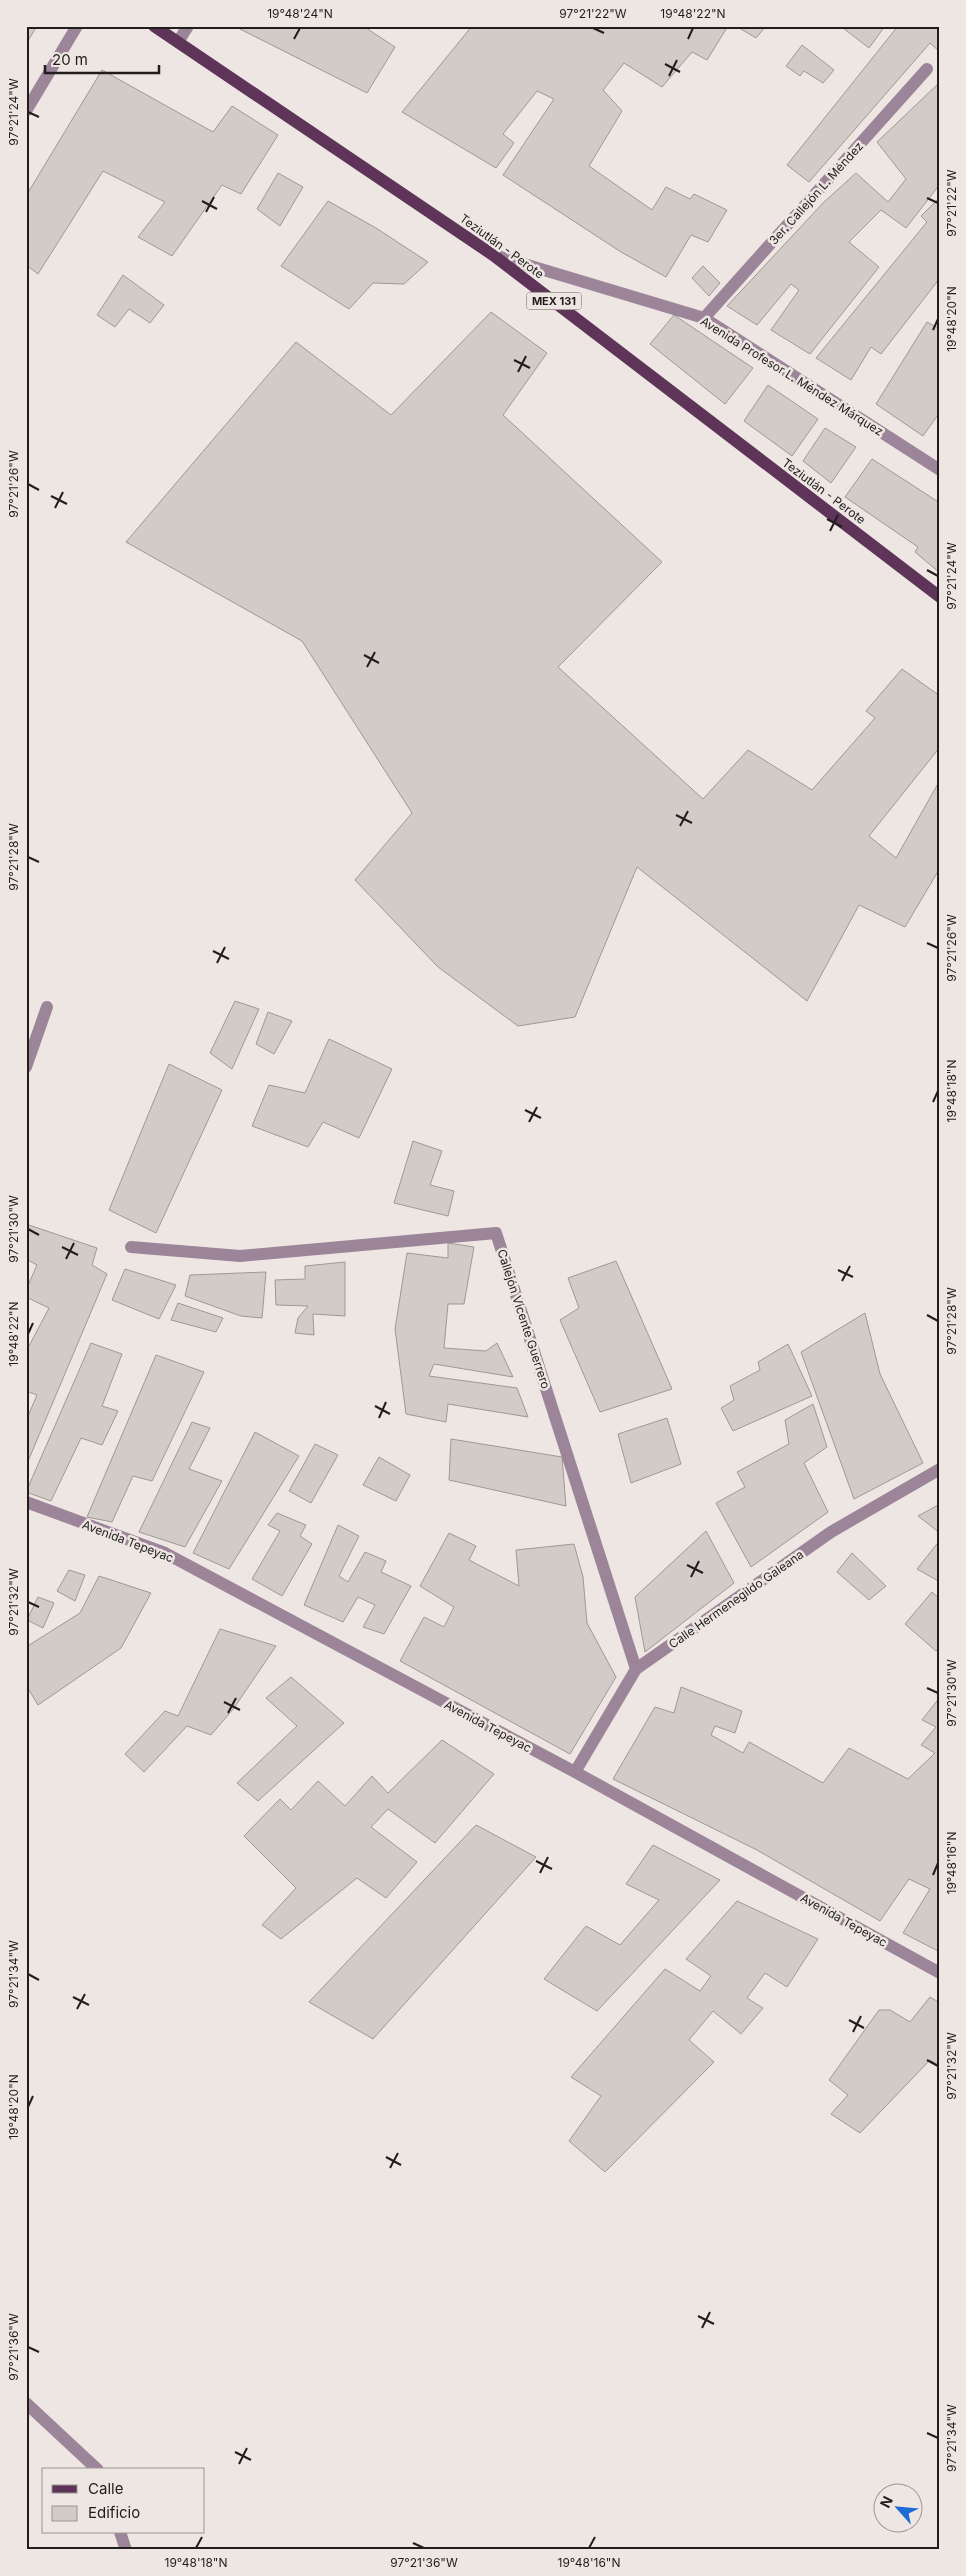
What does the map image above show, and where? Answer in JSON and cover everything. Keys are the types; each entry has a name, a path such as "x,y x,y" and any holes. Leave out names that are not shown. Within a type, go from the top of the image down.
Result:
{"main road":[{"name":"Teziutlán - Perote","path":"154,26 493,255 940,597"}],"street":[{"path":"26,112 77,26"},
{"path":"178,42 188,26"},
{"name":"3er. Callejón L. Méndez","path":"704,318 927,69"},
{"name":"Avenida Profesor L. Méndez Márquez","path":"493,255 704,318 940,470"},
{"path":"26,1067 47,1008"},
{"name":"Callejón Vicente Guerrero","path":"131,1247 240,1256 496,1233 636,1669"},
{"name":"Calle Hermenegildo Galeana","path":"575,1772 636,1669 831,1532 940,1469"},
{"name":"Avenida Tepeyac","path":"26,1502 165,1553 575,1772 940,1972"},
{"path":"26,2402 96,2468"},
{"path":"121,2534 126,2550"}],"building":[{"path":"26,26 37,26 26,44"},
{"path":"234,26 363,26 395,47 367,93"},
{"path":"472,26 728,26 707,60 692,52 662,87 624,63 603,90 622,111 589,166 652,210 666,187 690,199 694,194 727,210 708,242 691,235 666,277 621,252 503,175 554,99 537,91 503,134 514,143 496,168 402,112"},
{"path":"736,26 766,26 756,38"},
{"path":"844,26 885,26 869,48 843,28"},
{"path":"898,26 940,26 940,52 930,43 809,182 787,165"},
{"path":"802,45 834,70 823,83 804,71 800,76 786,66"},
{"path":"102,70 213,132 232,106 278,135 241,194 222,185 172,256 138,237 165,202 103,171 38,274 26,265 26,196"},
{"path":"940,82 940,184 906,228 881,210 849,242 879,267 810,354 771,330 799,290 791,284 757,325 727,306 824,202 856,173 888,202 906,179 877,142"},
{"path":"278,173 303,187 280,226 257,209"},
{"path":"940,197 940,278 881,354 871,347 851,380 816,358 927,222 921,216"},
{"path":"328,201 376,228 428,262 404,284 373,283 349,309 281,266"},
{"path":"703,266 720,283 709,296 692,278"},
{"path":"123,275 164,305 150,323 129,309 115,327 97,315"},
{"path":"491,312 547,353 503,415 662,562 558,667 703,799 748,750 812,790 875,718 866,711 902,669 940,696 940,747 869,836 896,858 940,780 940,868 905,927 859,905 807,1001 637,867 575,1017 518,1026 438,967 355,880 412,813 302,641 126,542 296,342 391,415"},
{"path":"674,315 753,368 725,404 650,344"},
{"path":"927,322 940,329 940,412 923,436 876,404"},
{"path":"768,385 818,419 792,456 744,421"},
{"path":"825,428 856,447 831,483 803,461"},
{"path":"872,459 940,503 940,573 915,552 918,547 845,497"},
{"path":"235,1001 259,1009 232,1069 210,1053"},
{"path":"268,1012 292,1021 274,1054 256,1044"},
{"path":"329,1039 392,1069 359,1138 323,1122 308,1147 252,1126 269,1085 305,1093"},
{"path":"169,1064 222,1090 156,1233 109,1210"},
{"path":"413,1141 442,1151 430,1185 454,1191 448,1216 394,1203"},
{"path":"26,1224 97,1248 92,1265 107,1274 26,1466 26,1421 37,1395 26,1391 26,1344 29,1346 49,1308 26,1297 26,1290 37,1265 26,1259"},
{"path":"448,1243 474,1247 464,1304 448,1304 444,1348 486,1351 497,1343 513,1377 434,1364 429,1376 517,1388 528,1417 448,1404 446,1422 406,1414 395,1329 407,1253 448,1258"},
{"path":"616,1261 672,1389 600,1412 560,1320 579,1308 568,1278"},
{"path":"345,1262 345,1316 313,1314 314,1335 295,1333 298,1318 308,1306 276,1305 275,1280 305,1279 305,1266"},
{"path":"125,1269 176,1285 159,1319 112,1300"},
{"path":"266,1272 262,1318 241,1316 185,1296 190,1275"},
{"path":"178,1303 223,1318 216,1332 171,1320"},
{"path":"865,1313 880,1374 923,1463 854,1499 801,1352"},
{"path":"91,1343 122,1354 102,1406 118,1411 102,1445 81,1438 51,1501 26,1492"},
{"path":"788,1344 812,1396 733,1431 721,1408 734,1400 730,1386 760,1370 758,1362"},
{"path":"156,1355 204,1372 152,1481 133,1476 112,1522 87,1517"},
{"path":"813,1404 827,1447 804,1463 828,1512 751,1567 716,1503 745,1487 737,1472 789,1444 785,1420"},
{"path":"667,1418 681,1464 631,1483 618,1434"},
{"path":"192,1422 210,1428 189,1469 222,1481 185,1547 139,1532"},
{"path":"255,1432 299,1456 229,1569 193,1553"},
{"path":"451,1439 562,1457 566,1506 449,1480"},
{"path":"315,1444 338,1455 311,1503 289,1491"},
{"path":"379,1457 410,1475 396,1501 363,1485"},
{"path":"940,1504 940,1533 918,1516"},
{"path":"277,1513 306,1525 300,1536 312,1544 282,1596 252,1579 280,1531 268,1525"},
{"path":"338,1525 359,1536 339,1576 348,1582 365,1552 386,1561 381,1572 411,1586 384,1634 363,1627 375,1605 358,1597 343,1622 304,1605"},
{"path":"706,1531 734,1583 645,1652 635,1597"},
{"path":"449,1533 476,1546 469,1560 519,1586 516,1550 574,1544 583,1577 587,1623 616,1677 570,1754 400,1661 424,1617 444,1627 454,1607 420,1586"},
{"path":"940,1540 940,1582 917,1569"},
{"path":"852,1553 886,1586 869,1600 837,1572"},
{"path":"69,1570 85,1575 75,1601 57,1591"},
{"path":"99,1576 151,1593 121,1648 38,1705 26,1685 26,1647 80,1613"},
{"path":"932,1592 940,1599 940,1648 936,1651 905,1624"},
{"path":"38,1597 54,1603 43,1628 27,1620"},
{"path":"220,1629 276,1646 234,1708 211,1735 187,1726 144,1772 125,1754 165,1711 178,1716"},
{"path":"291,1677 344,1723 258,1801 237,1783 297,1726 266,1698"},
{"path":"681,1687 742,1711 735,1733 715,1726 711,1735 743,1753 749,1742 823,1783 849,1748 908,1779 935,1753 921,1745 936,1727 922,1720 940,1697 940,1952 903,1933 930,1889 909,1879 880,1921 757,1850 613,1779 655,1707 674,1713"},
{"path":"442,1740 494,1774 435,1843 388,1809 371,1827 417,1862 386,1898 357,1878 281,1939 262,1925 296,1888 244,1836 280,1799 291,1810 318,1781 345,1806 372,1776 388,1793"},
{"path":"476,1825 536,1857 373,2039 309,2002"},
{"path":"653,1845 720,1880 597,2011 544,1979 586,1926 620,1945 659,1900 626,1884"},
{"path":"737,1901 818,1939 787,1987 765,1973 747,1998 763,2008 741,2034 713,2011 689,2040 714,2062 605,2172 569,2141 601,2096 571,2077 665,1969 700,1991 711,1976 686,1959"},
{"path":"930,1997 940,2003 940,2066 930,2060 860,2133 831,2114 848,2095 829,2080 879,2010 890,2010 910,2022"}]}
